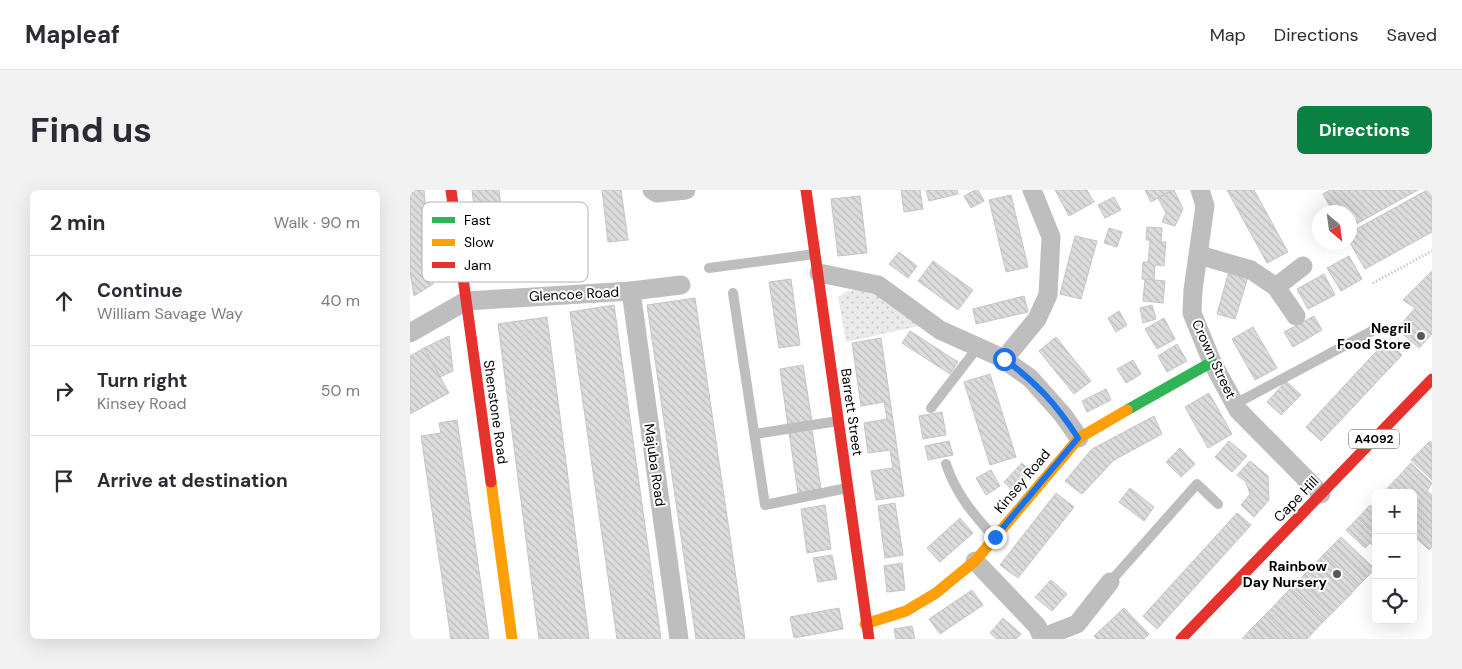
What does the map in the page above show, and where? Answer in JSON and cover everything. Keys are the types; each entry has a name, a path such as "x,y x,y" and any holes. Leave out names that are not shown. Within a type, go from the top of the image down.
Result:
{"street":[{"path":"652,190 657,193 686,190"},
{"name":"Barrett Street","path":"806,190 868,639"},
{"path":"1004,359 1038,319 1048,295 1051,237 1032,190"},
{"name":"Crown Street","path":"1200,190 1205,206 1193,290 1192,313 1212,362 1235,404 1261,434 1321,494"},
{"path":"1199,255 1251,270 1276,286 1296,316"},
{"path":"1276,286 1303,266"},
{"path":"818,273 878,285 940,330 1004,359 1030,378 1063,415 1078,438 1212,362"},
{"name":"Shenstone Road","path":"463,282 512,639"},
{"name":"Glencoe Road","path":"466,301 631,291 681,285"},
{"name":"Majuba Road","path":"631,291 679,639"},
{"path":"410,333 466,301"},
{"name":"Cape Hill","path":"1182,639 1432,379"},
{"name":"Kinsey Road","path":"865,624 906,611 936,593 975,561 1078,438"},
{"path":"975,561 1037,626 1043,638 1077,624 1110,582"}],"lane":[{"path":"708,268 816,254"},
{"path":"734,293 765,505 848,488"},
{"path":"1235,404 1372,331"},
{"path":"931,408 978,347"},
{"path":"755,434 838,421"},
{"path":"946,464 953,485 963,500 995,537"},
{"path":"1110,582 1197,484 1218,504"}],"path":[{"path":"1373,284 1432,252"}],"shaded area":[{"path":"868,288 919,326 846,342 838,297 847,291"}],"building":[{"path":"410,190 424,190 425,202 422,202 422,282 433,282 433,284 414,296 410,272"},
{"path":"472,190 499,190 501,202 473,202"},
{"path":"602,190 621,190 628,240 608,242"},
{"path":"901,190 920,190 923,209 904,212"},
{"path":"926,190 957,190 958,194 929,201"},
{"path":"978,190 984,201 971,208 964,196"},
{"path":"1055,190 1087,190 1094,202 1069,216"},
{"path":"1145,190 1172,190 1151,202"},
{"path":"1174,190 1183,209 1175,226 1162,222 1166,213 1158,198"},
{"path":"1227,190 1254,190 1288,252 1267,263"},
{"path":"1330,190 1418,190 1357,224 1357,205 1329,205 1323,194"},
{"path":"1427,190 1432,190 1432,232 1365,269 1354,250 1357,250 1357,229"},
{"path":"1011,195 1028,267 1006,272 989,200"},
{"path":"860,196 867,253 838,256 831,199"},
{"path":"1114,197 1121,210 1105,218 1098,205"},
{"path":"1147,227 1162,228 1161,242 1166,242 1164,266 1155,265 1154,280 1142,279 1143,262 1148,262 1150,240 1146,240"},
{"path":"1109,228 1122,232 1117,247 1104,243"},
{"path":"1075,236 1097,241 1081,299 1060,294"},
{"path":"899,252 917,266 908,278 889,264"},
{"path":"1349,256 1362,279 1341,291 1327,268"},
{"path":"933,261 973,290 958,310 918,281"},
{"path":"1229,271 1248,277 1235,319 1217,314"},
{"path":"1432,271 1432,334 1419,348 1397,329 1415,308 1403,300"},
{"path":"1324,274 1335,295 1308,309 1297,289"},
{"path":"791,279 800,345 779,348 769,282"},
{"path":"1145,279 1165,281 1163,303 1143,301"},
{"path":"1024,296 1028,312 976,324 973,309"},
{"path":"695,298 745,639 696,639 647,305"},
{"path":"614,305 661,639 617,639 570,312"},
{"path":"1152,305 1156,319 1143,323 1140,308"},
{"path":"1119,311 1127,325 1116,332 1108,318"},
{"path":"1314,316 1322,330 1293,347 1284,332"},
{"path":"547,317 589,639 539,639 498,324"},
{"path":"1164,318 1175,339 1157,349 1145,329"},
{"path":"1253,327 1277,368 1255,380 1232,339"},
{"path":"910,331 958,362 950,374 902,343"},
{"path":"449,336 453,371 440,377 424,348"},
{"path":"1056,337 1091,381 1074,394 1039,351"},
{"path":"881,338 904,496 876,500 871,471 893,468 890,450 868,453 864,423 887,419 884,402 861,406 852,343"},
{"path":"1386,341 1402,355 1321,441 1306,427"},
{"path":"1177,344 1187,361 1167,372 1158,356"},
{"path":"424,348 449,393 410,414 410,356"},
{"path":"1133,360 1141,374 1126,383 1117,369"},
{"path":"803,365 812,422 788,426 780,369"},
{"path":"990,374 1016,457 990,465 964,382"},
{"path":"1286,381 1301,395 1281,415 1267,402"},
{"path":"1106,389 1111,400 1087,412 1082,401"},
{"path":"1209,393 1232,434 1208,448 1185,407"},
{"path":"942,412 946,435 923,439 919,416"},
{"path":"1154,416 1162,434 1114,460 1082,494 1065,481 1092,449"},
{"path":"457,420 489,639 451,639 421,436 441,433 439,423"},
{"path":"812,429 821,489 798,493 789,432"},
{"path":"949,441 953,455 928,460 925,446"},
{"path":"1229,441 1247,456 1232,472 1215,457"},
{"path":"1430,441 1432,443 1432,461 1421,450"},
{"path":"1180,448 1195,464 1181,477 1166,462"},
{"path":"1421,450 1432,461 1432,480 1411,460"},
{"path":"1250,461 1268,476 1269,500 1254,517 1241,505 1250,494 1246,482 1237,475"},
{"path":"1022,463 1031,472 1013,491 1004,482"},
{"path":"1411,463 1432,483 1427,491 1432,495 1432,547 1429,550 1417,539 1417,489 1387,489"},
{"path":"991,470 1000,486 986,495 976,478"},
{"path":"1130,488 1154,507 1144,521 1119,502"},
{"path":"1056,493 1074,507 1018,578 1000,565"},
{"path":"895,503 903,555 885,558 878,506"},
{"path":"825,505 831,549 807,553 801,509"},
{"path":"1370,505 1372,507 1372,532 1358,518"},
{"path":"1237,513 1251,525 1157,629 1143,616"},
{"path":"960,518 973,533 940,562 927,548"},
{"path":"1358,518 1372,532 1372,545 1370,543 1365,548 1346,530"},
{"path":"1341,537 1372,566 1372,572 1366,578 1333,545"},
{"path":"1333,545 1366,578 1358,586 1324,554"},
{"name":"Rainbow Day Nursery","path":"1324,554 1358,586 1350,595 1316,563"},
{"path":"832,555 837,579 818,582 813,558"},
{"path":"902,563 905,590 887,592 884,566"},
{"path":"1316,563 1350,595 1341,604 1308,571"},
{"path":"1308,571 1341,604 1333,612 1299,580"},
{"path":"1051,580 1067,594 1052,611 1035,597"},
{"path":"1299,580 1333,612 1324,621 1291,588"},
{"path":"1291,588 1324,621 1316,629 1282,597"},
{"path":"972,590 983,605 940,634 929,619"},
{"path":"1282,597 1316,629 1308,638 1274,606"},
{"path":"1274,606 1308,638 1291,639 1266,614"},
{"path":"839,608 843,629 794,638 790,617"},
{"path":"1124,608 1149,634 1144,639 1097,639 1094,636"},
{"path":"1266,614 1291,639 1274,639 1257,623"},
{"path":"1003,618 1021,634 1016,639 997,639 990,633"},
{"path":"1257,623 1274,639 1257,639 1249,631"},
{"path":"912,626 915,639 896,639 894,629"},
{"path":"1249,631 1257,639 1242,639"}],"traffic: fast":[{"path":"1127,410 1212,362"}],"traffic: slow":[{"path":"865,624 906,611 936,593 975,561 1079,438 1127,410"},
{"path":"491,482 512,639"}],"traffic: jam":[{"path":"451,190 453,202"},
{"path":"806,190 869,639"},
{"path":"464,282 491,482"},
{"path":"1181,639 1432,379"}],"place":[{"name":"Negril Food Store","path":"1421,336"},
{"name":"Rainbow Day Nursery","path":"1337,574"}],"route":[{"path":"995,537 1078,438 1063,415 1030,378 1004,359"}]}
